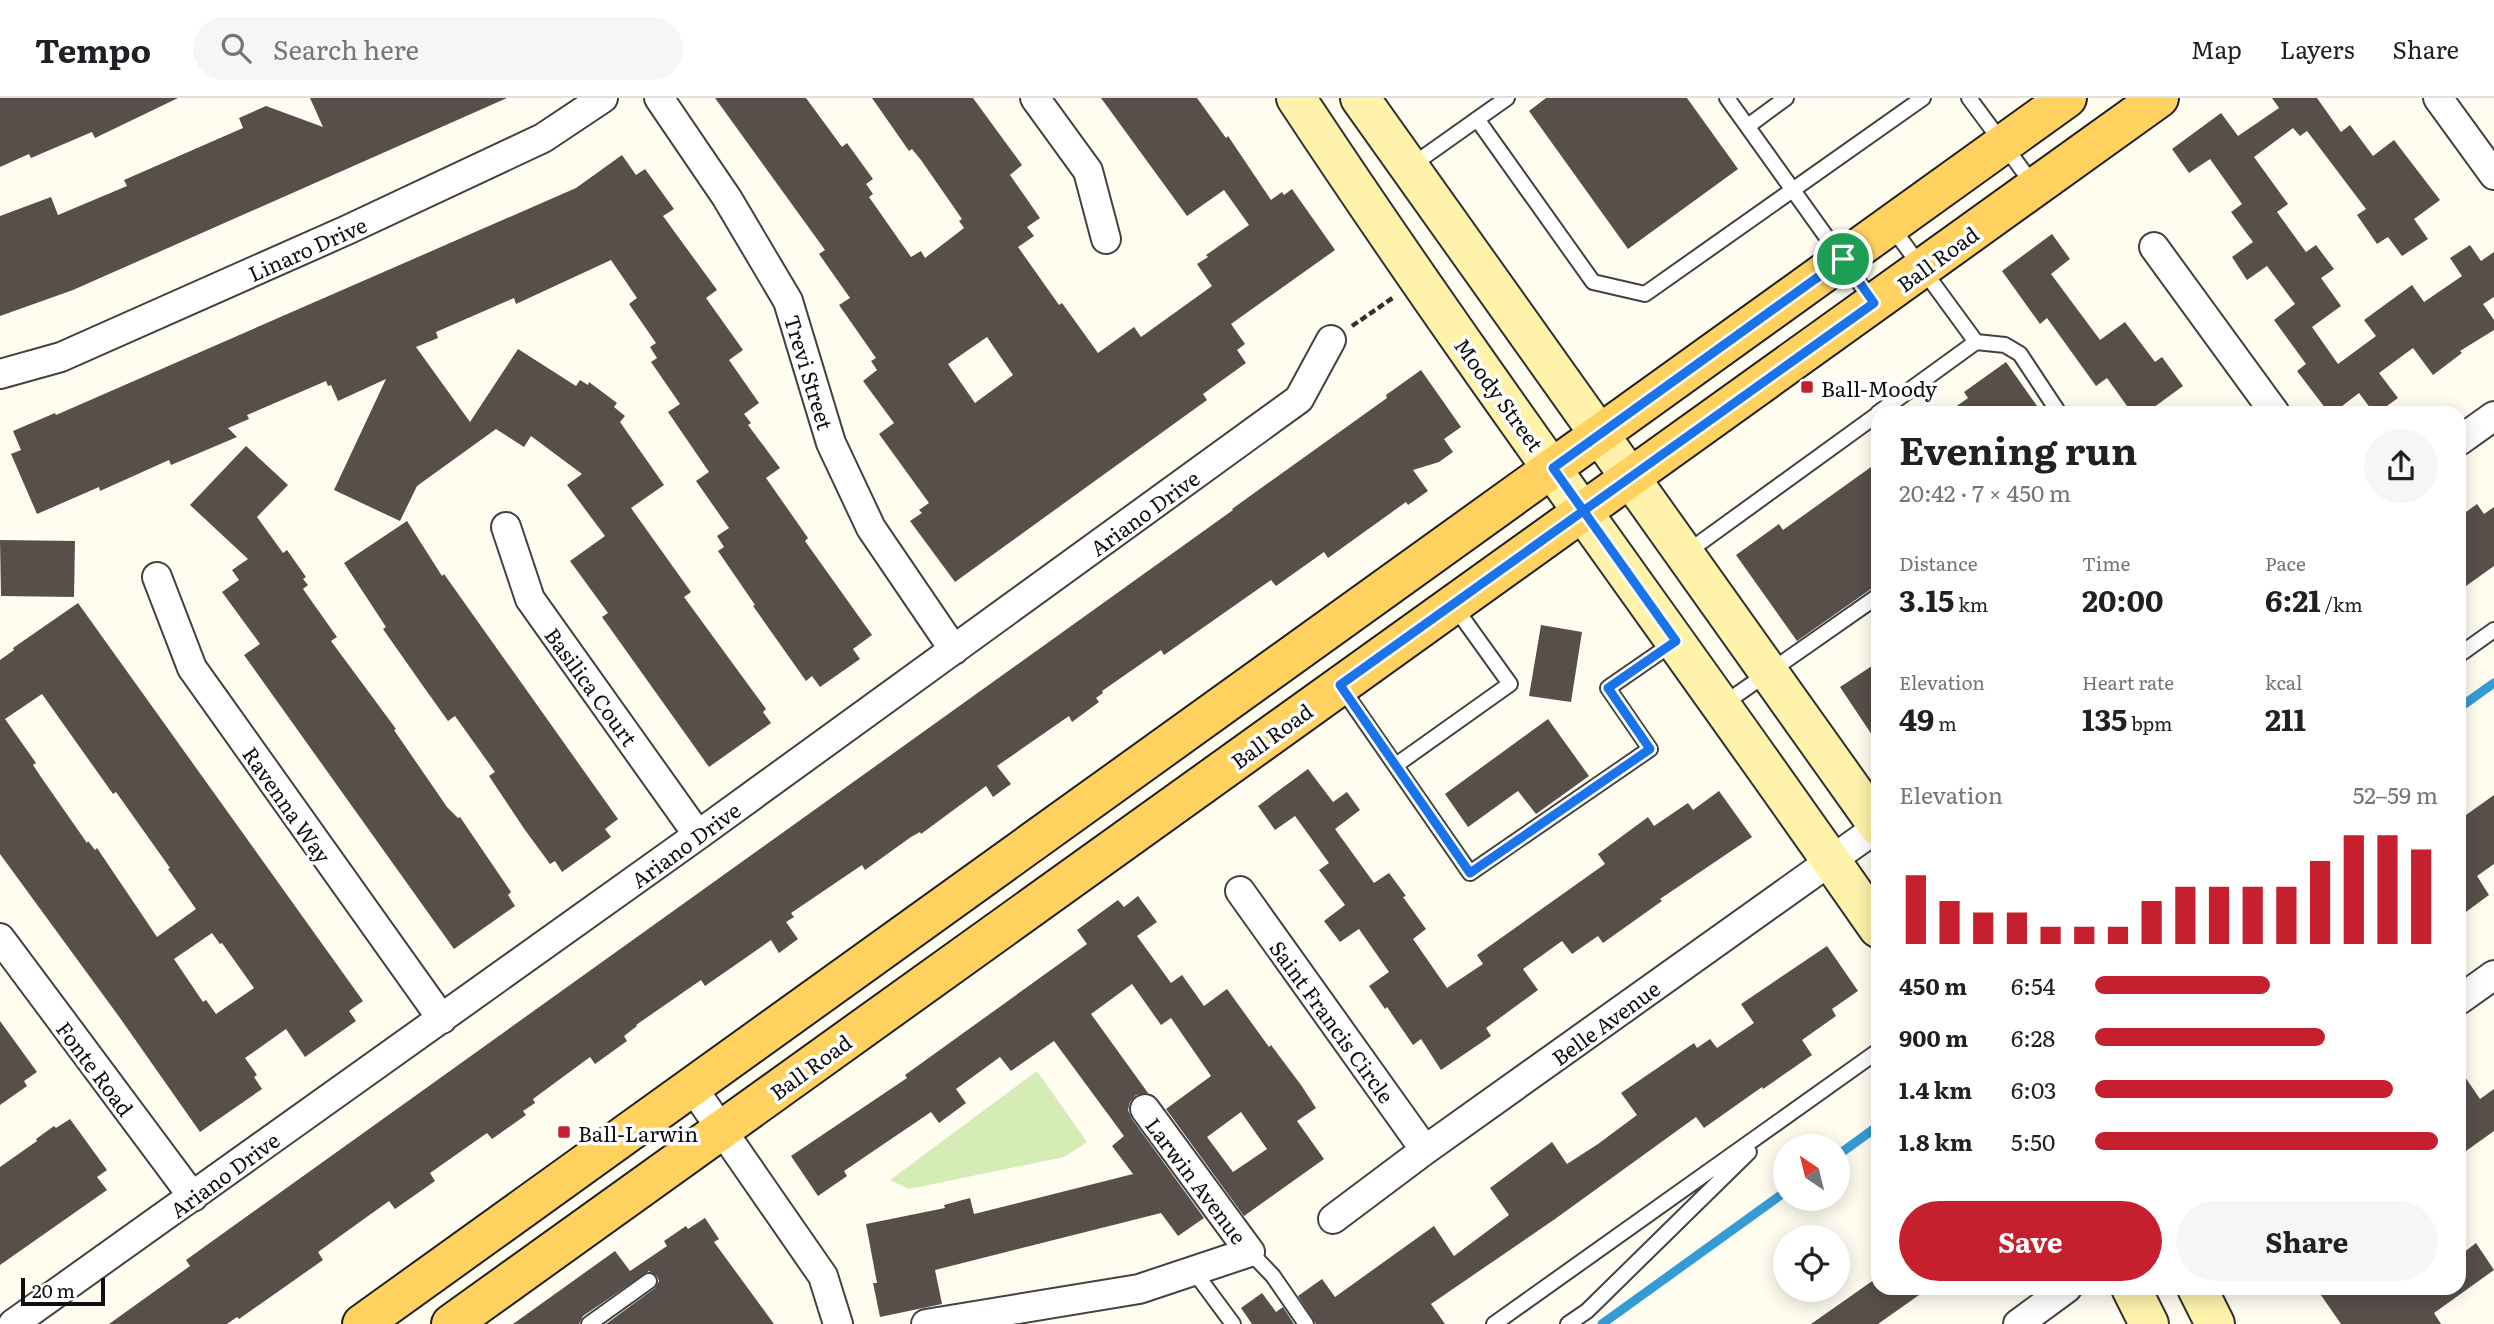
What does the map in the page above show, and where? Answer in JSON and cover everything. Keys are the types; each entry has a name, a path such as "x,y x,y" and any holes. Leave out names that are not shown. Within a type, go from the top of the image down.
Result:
{"main road":[{"name":"Moody Street","path":"1296,98 1418,280 1871,918"},
{"path":"1360,98 1871,816"},
{"path":"362,1324 2067,98"},
{"name":"Ball Road","path":"451,1324 2159,98"},
{"path":"2134,1295 2149,1324"},
{"path":"2201,1295 2216,1324"}],"street":[{"name":"Linaro Drive","path":"0,373 61,357 347,230 543,138 603,98"},
{"name":"Trevi Street","path":"659,98 727,198 788,301 831,443 871,528 954,650"},
{"path":"1035,98 1088,171 1106,239"},
{"path":"2438,98 2494,175"},
{"path":"2154,247 2270,406"},
{"name":"Ariano Drive","path":"13,1324 698,835 1299,399 1331,340"},
{"path":"2466,436 2494,416"},
{"name":"Basilica Court","path":"506,527 530,599 698,835"},
{"name":"Ravenna Way","path":"157,577 192,667 442,1018"},
{"name":"Belle Avenue","path":"1333,1219 1425,1150 1871,831"},
{"name":"Saint Francis Circle","path":"1240,891 1425,1150"},
{"name":"Fonte Road","path":"3,949 193,1197"},
{"path":"2466,995 2494,975"},
{"path":"692,1087 822,1276 838,1324"},
{"name":"Larwin Avenue","path":"926,1324 1139,1289 1250,1252 1145,1109"},
{"path":"2018,1324 2057,1295"}],"lane":[{"path":"1409,167 1507,98"},
{"path":"1727,98 1874,303"},
{"path":"1748,126 1786,98"},
{"path":"1477,119 1593,282 1646,294 1923,98"},
{"path":"1969,98 2035,187"},
{"path":"1890,225 1976,342"},
{"path":"1888,406 1976,342 2005,345 2020,354 2054,406"},
{"path":"1684,554 1871,418"},
{"path":"1722,705 1871,601"},
{"path":"1396,765 1510,684 1453,605"},
{"path":"2466,650 2494,630"},
{"path":"1340,685 1470,873 1650,749 1608,688 1676,641"},
{"path":"1494,1324 1871,1056"},
{"path":"1569,1324 1587,1311 1783,1119"},
{"path":"1250,1252 1273,1276 1307,1324"},
{"path":"1194,1270 1233,1324"},
{"path":"589,1324 649,1281"}],"path":[{"path":"1331,340 1418,280"}],"green space":[{"path":"1037,1071 1087,1142 1064,1157 909,1189 890,1180"}],"building":[{"path":"0,98 178,98 95,138 92,132 31,158 29,154 0,167"},
{"path":"310,98 507,98 73,290 0,316 0,216 51,197 58,215 127,186 124,180 243,128 239,118 266,106 323,127"},
{"path":"715,98 806,98 842,147 847,143 873,179 866,184 873,194 869,197 911,257 921,251 925,258 964,228 959,221 962,219 921,160 912,149 909,151 872,98 973,98 1022,165 1010,175 1040,218 1027,227 1034,236 1018,247 1059,305 1062,303 1098,353 1134,327 1141,337 1212,286 1197,264 1249,225 1224,190 1187,216 1101,98 1197,98 1226,138 1228,136 1271,200 1292,189 1335,250 1231,324 1245,344 1237,350 1246,363 1203,394 1207,400 955,582 910,521 922,513 919,510 929,503 879,434 894,423 863,381 877,370 871,361 876,358 839,305 850,298 819,254 825,250","holes":["987,337 1013,375 975,403 948,364"]},
{"path":"1546,98 1687,98 1738,169 1628,249 1529,111"},
{"path":"2272,98 2317,98 2341,132 2350,125 2373,156 2394,140 2440,200 2414,219 2428,239 2402,256 2388,237 2377,244 2357,215 2366,209 2307,131 2300,136 2293,128 2254,157 2288,204 2277,212 2306,252 2316,245 2334,269 2321,278 2341,306 2312,327 2338,364 2376,336 2364,320 2412,285 2424,302 2462,276 2450,258 2470,245 2481,261 2494,252 2494,297 2483,304 2494,320 2494,330 2460,351 2462,353 2433,375 2413,348 2379,373 2398,398 2387,406 2369,406 2359,393 2342,406 2324,406 2297,371 2306,364 2274,320 2295,304 2267,266 2247,280 2232,257 2253,242 2231,212 2242,204 2210,159 2189,173 2172,149 2221,113 2238,136 2279,108"},
{"path":"622,155 636,175 645,169 674,209 663,216 717,290 706,298 743,350 729,360 759,403 744,414 751,423 748,425 780,468 766,478 808,538 805,541 872,635 853,649 860,659 820,687 812,676 806,681 718,551 724,547 717,536 729,528 696,481 709,472 668,412 680,404 651,362 657,358 650,347 656,343 629,304 637,298 611,260 516,304 514,298 436,332 438,338 416,347 470,422 518,349 576,386 580,380 588,385 589,382 617,403 614,407 625,416 620,422 664,485 631,508 691,592 684,597 766,709 763,712 771,723 709,767 602,617 608,613 570,561 605,536 567,485 582,474 531,436 524,447 496,429 417,486 400,521 334,490 386,379 338,401 331,385 328,386 326,381 247,415 249,419 228,428 237,437 171,465 169,460 100,491 99,487 37,514 11,454 21,450 13,431 55,413 56,415 576,188"},
{"path":"2052,234 2070,259 2051,274 2100,340 2125,322 2155,362 2162,357 2183,386 2156,406 2127,406 2107,378 2096,386 2047,318 2040,324 2002,271"},
{"path":"2006,362 2037,406 1957,406 1968,398 1964,392"},
{"path":"1421,370 1461,427 1444,439 1453,452 1439,462 1413,470 1428,491 1408,505 1406,502 1328,558 1324,552 1276,586 1271,580 1164,655 1161,650 1102,691 1096,698 1099,702 1072,722 1069,716 997,766 1011,784 993,797 986,786 921,834 920,832 911,837 865,870 862,865 791,913 794,917 786,922 798,939 779,953 771,940 705,986 701,980 636,1025 624,1036 627,1041 595,1064 590,1057 533,1099 535,1103 523,1111 526,1115 492,1139 487,1133 430,1173 435,1181 395,1209 389,1201 318,1252 323,1260 239,1319 237,1317 227,1324 109,1324 190,1266 186,1260 1233,510 1387,398 1386,395"},
{"path":"246,446 288,485 257,517 283,553 287,550 306,577 303,579 308,585 303,589 337,637 331,641 396,729 394,730 447,807 460,817 511,892 508,895 515,906 454,949 244,655 260,644 222,592 239,580 232,570 248,559 190,505"},
{"path":"1871,467 1871,589 1797,641 1736,555 1779,524 1783,530"},
{"path":"2477,504 2484,514 2494,507 2494,566 2466,586 2466,512"},
{"path":"407,521 442,576 444,574 618,819 605,829 611,837 562,872 555,861 550,864 525,830 489,776 495,772 455,716 448,721 423,686 383,629 386,627 344,563"},
{"path":"0,540 75,541 74,597 1,596"},
{"path":"78,603 363,1001 349,1011 356,1021 305,1057 286,1029 245,1058 257,1075 254,1077 262,1089 200,1132 0,854 0,660 14,650 13,648","holes":["42,694 113,794 116,792 196,909 157,937 97,848 95,850 88,841 87,843 5,719","212,933 254,988 216,1014 206,1000 203,1002 174,959"]},
{"path":"1541,625 1582,632 1571,702 1529,696"},
{"path":"1871,667 1871,734 1840,687"},
{"path":"1548,719 1589,776 1536,814 1518,791 1468,827 1445,794"},
{"path":"1308,769 1333,802 1347,792 1360,810 1335,829 1374,883 1389,873 1406,896 1403,897 1426,929 1413,939 1447,988 1483,964 1477,955 1605,864 1598,854 1648,817 1654,826 1688,803 1693,810 1719,791 1752,837 1660,899 1662,901 1603,943 1598,936 1572,954 1562,941 1523,969 1538,990 1486,1028 1491,1036 1441,1070 1421,1039 1413,1045 1369,986 1389,972 1359,929 1340,942 1324,921 1345,905 1319,870 1329,863 1295,816 1275,830 1258,806"},
{"path":"2494,795 2494,864 2477,876 2489,895 2466,912 2466,815"},
{"path":"1138,896 1157,922 1137,936 1171,983 1182,975 1204,1006 1227,989 1316,1108 1297,1121 1324,1159 1244,1216 1166,1109 1211,1076 1171,1018 1161,1025 1132,984 1091,1014 1148,1093 1136,1095 1130,1102 1128,1110 1132,1119 1204,1218 1178,1236 1161,1213 935,1270 942,1304 880,1317 866,1224 945,1208 944,1205 970,1198 974,1214 1133,1174 1112,1146 1124,1136 1054,1041 1011,1071 1000,1057 956,1089 966,1103 939,1123 931,1112 844,1171 847,1176 818,1196 791,1156 907,1078 905,1075 1087,944 1077,930 1118,900 1124,907","holes":["1241,1112 1267,1149 1233,1172 1207,1137"]},
{"path":"1827,946 1858,991 1832,1009 1836,1016 1802,1040 1812,1055 1704,1128 1696,1117 1431,1304 1445,1324 1316,1324 1298,1296 1322,1279 1335,1297 1434,1226 1454,1256 1509,1215 1490,1188 1552,1142 1567,1164 1598,1144 1637,1115 1621,1093 1694,1043 1697,1048 1710,1039 1717,1048 1754,1023 1741,1004"},
{"path":"0,1021 37,1072 24,1081 27,1086 0,1105"},
{"path":"2466,1078 2480,1099 2494,1089 2494,1131 2466,1151"},
{"path":"70,1119 107,1170 97,1177 107,1190 0,1265 0,1167 54,1126 56,1128"},
{"path":"705,1218 719,1239 714,1242 774,1324 606,1324 655,1288 659,1281 657,1276 649,1271 583,1316 579,1324 513,1324 615,1251 630,1271 667,1246 664,1241 686,1226 688,1229"},
{"path":"2476,1243 2494,1270 2466,1290 2466,1251"},
{"path":"1871,1282 1871,1295 1919,1295 1878,1324 1811,1324 1842,1302 1850,1302 1850,1297"},
{"path":"1262,1293 1276,1312 1283,1307 1294,1324 1252,1324 1241,1308"},
{"path":"2321,1295 2459,1295 2434,1313 2441,1324 2341,1324"}],"waterway":[{"path":"2466,703 2494,683"},
{"path":"1850,1146 1871,1131"},
{"path":"1602,1324 1773,1201"}],"place":[{"name":"Ball-Moody","path":"1807,387"},
{"name":"Ball-Larwin","path":"564,1132"}],"route":[{"path":"1843,259 1553,468 1583,510 1612,550 1676,641 1608,688 1650,749 1470,873 1340,685 1583,510 1874,303 1843,259"}]}
